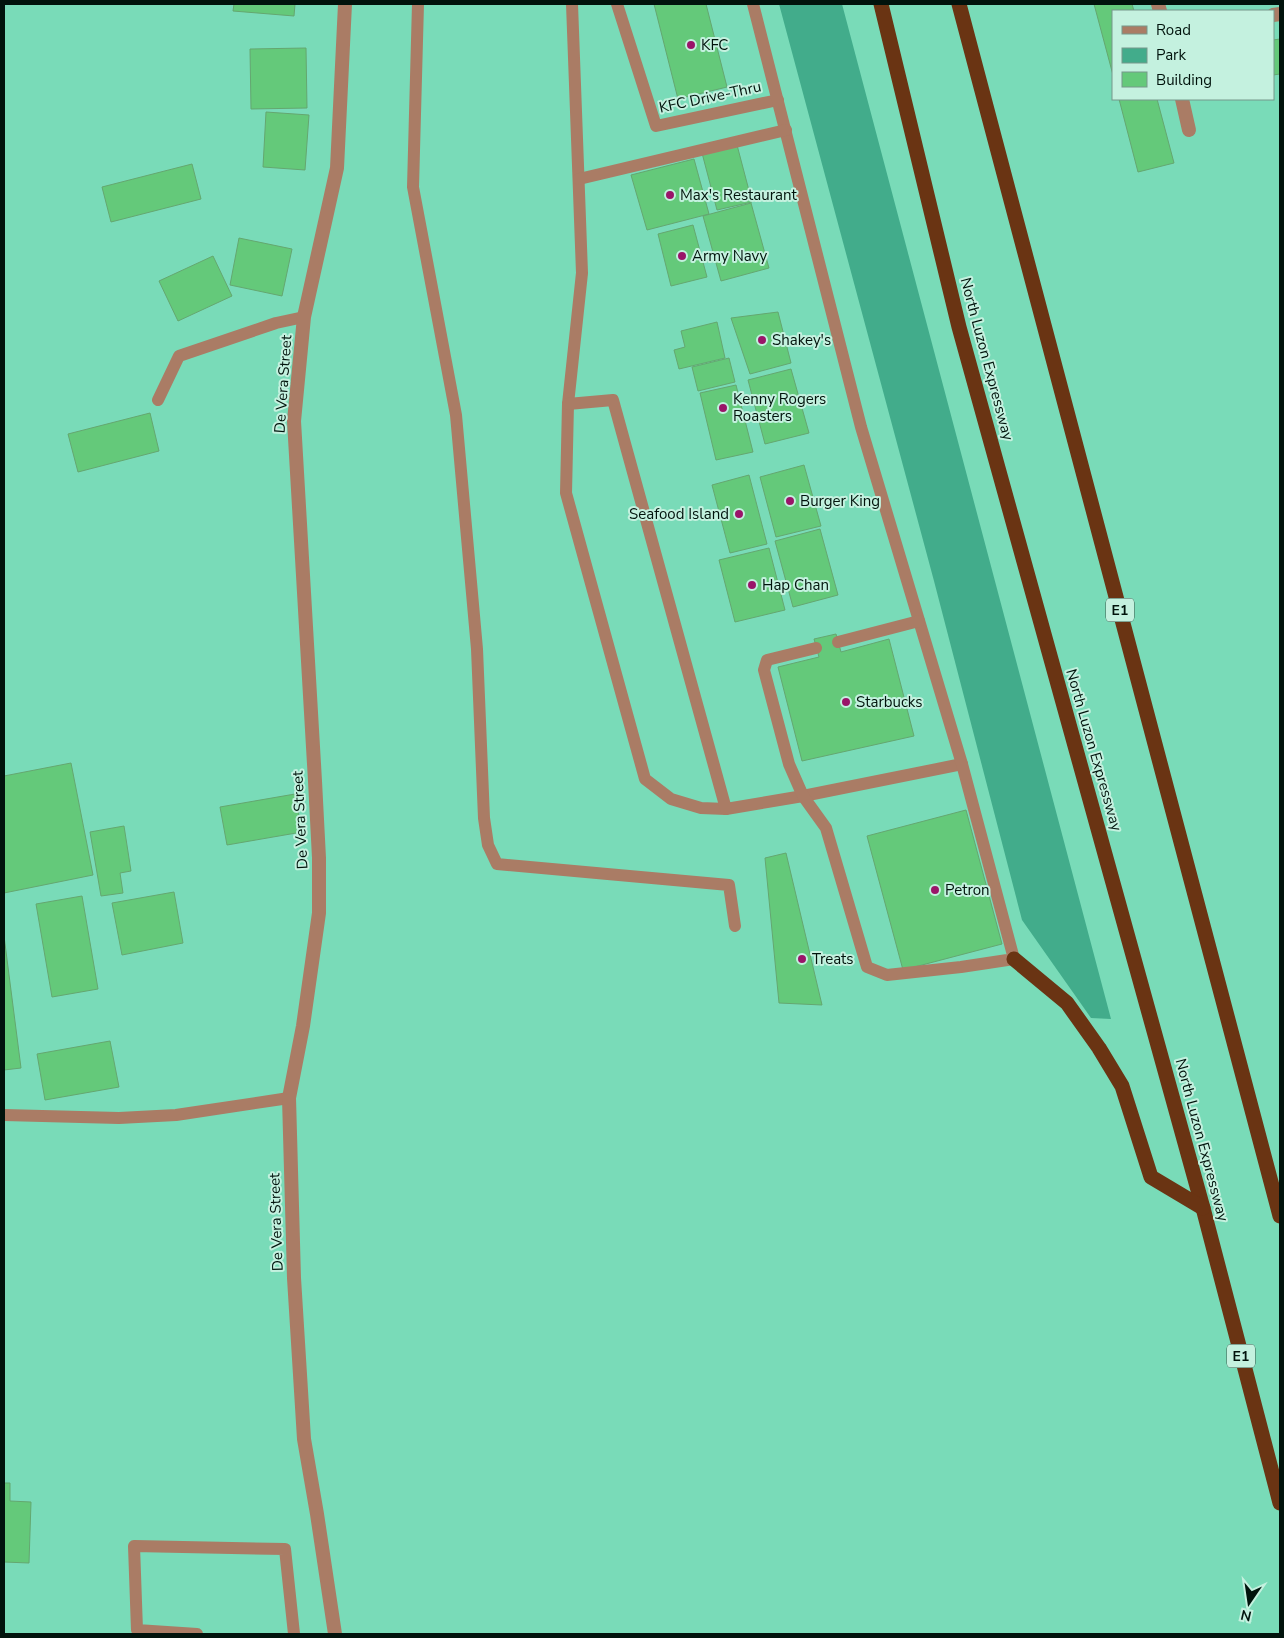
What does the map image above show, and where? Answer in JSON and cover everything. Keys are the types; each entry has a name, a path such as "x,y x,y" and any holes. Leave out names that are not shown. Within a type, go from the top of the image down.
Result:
{"highway":[{"name":"North Luzon Expressway","path":"881,4 959,327 1203,1208 1280,1503"},
{"name":"E1","path":"960,4 1280,1216"},
{"path":"1014,959 1067,1003 1099,1048 1122,1086 1151,1177 1203,1208"}],"street":[{"name":"De Vera Street","path":"335,1634 318,1514 304,1439 294,1278 289,1098 303,1026 319,913 316,791 294,421 304,317 337,168 345,4"},
{"path":"1182,100 1189,130"}],"lane":[{"path":"418,4 413,187 456,415 478,649 484,818 488,845 497,864 729,885 735,926"},
{"path":"572,4 582,273 568,404 566,493 645,779 671,799 701,808 726,809 803,796 962,764"},
{"name":"KFC Drive-Thru","path":"617,4 656,126 778,100"},
{"path":"754,4 861,427 962,764 1014,959 888,975 867,967 826,828 803,796 789,764 764,670 767,660 816,648"},
{"path":"579,179 786,130"},
{"path":"158,400 179,356 276,323 304,317"},
{"path":"568,404 613,400 726,809"},
{"path":"838,642 919,621"},
{"path":"4,1115 120,1118 176,1115 289,1098"},
{"path":"197,1634 137,1630 134,1546 285,1549 294,1634"}],"green space":[{"path":"779,4 842,4 1111,1019 1091,1018 1022,920 934,581"}],"building":[{"path":"234,4 295,4 294,16 233,11"},
{"name":"KFC","path":"654,4 706,4 727,87 678,99"},
{"path":"1094,4 1132,4 1134,10 1112,10 1112,71"},
{"path":"1280,39 1280,74 1274,75 1274,40"},
{"path":"306,48 307,108 251,109 250,49"},
{"path":"1119,100 1157,100 1174,163 1138,172"},
{"path":"266,112 309,115 305,170 263,167"},
{"path":"737,145 752,202 717,210 702,153"},
{"name":"Max's Restaurant","path":"694,159 709,214 647,230 631,175"},
{"path":"192,164 201,199 111,222 102,187"},
{"path":"751,203 769,268 721,281 703,216"},
{"name":"Army Navy","path":"693,225 707,277 671,286 658,234"},
{"path":"239,238 292,249 282,296 230,285"},
{"path":"213,256 232,296 178,321 159,281"},
{"name":"Shakey's","path":"778,312 791,363 750,374 731,318"},
{"path":"717,322 725,358 679,369 674,350 685,347 681,331"},
{"path":"729,358 735,382 698,391 692,367"},
{"path":"791,369 809,433 765,444 748,380"},
{"name":"Kenny Rogers Roasters","path":"736,385 753,452 716,460 700,393"},
{"path":"150,413 159,451 78,472 68,434"},
{"name":"Burger King","path":"804,465 821,526 776,537 760,477"},
{"name":"Seafood Island","path":"749,475 767,544 730,553 712,485"},
{"path":"820,529 838,595 793,607 775,541"},
{"name":"Hap Chan","path":"769,548 785,610 735,622 719,560"},
{"name":"Starbucks","path":"836,634 841,652 889,639 914,736 802,761 778,667 819,657 814,639"},
{"path":"71,763 93,875 4,893 4,776"},
{"path":"295,794 302,832 227,845 220,807"},
{"name":"Petron","path":"966,810 1002,944 903,970 867,836"},
{"path":"124,826 131,871 120,873 123,893 101,896 90,832"},
{"path":"786,853 822,1005 779,1003 765,858"},
{"path":"174,892 183,943 122,955 112,903"},
{"path":"82,896 98,989 52,997 36,904"},
{"path":"4,936 21,1068 4,1070"},
{"path":"110,1041 119,1087 45,1100 37,1054"},
{"path":"4,1483 10,1483 10,1501 31,1502 29,1563 4,1562"}],"place":[{"name":"KFC","path":"691,45"},
{"name":"Max's Restaurant","path":"670,195"},
{"name":"Army Navy","path":"682,256"},
{"name":"Shakey's","path":"762,340"},
{"name":"Kenny Rogers Roasters","path":"723,408"},
{"name":"Burger King","path":"790,501"},
{"name":"Seafood Island","path":"739,514"},
{"name":"Hap Chan","path":"752,585"},
{"name":"Starbucks","path":"846,702"},
{"name":"Petron","path":"935,890"},
{"name":"Treats","path":"802,959"}]}
